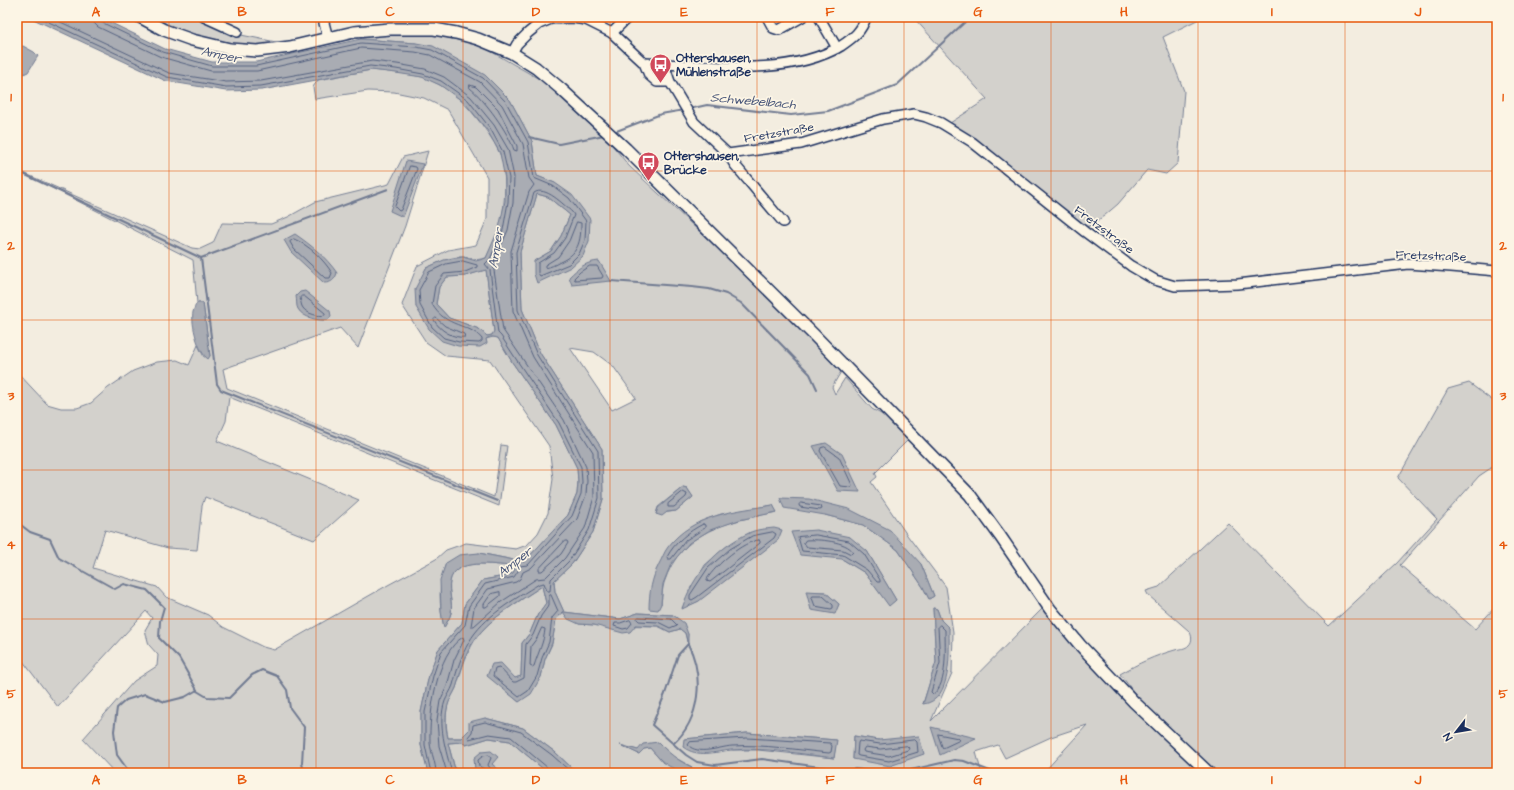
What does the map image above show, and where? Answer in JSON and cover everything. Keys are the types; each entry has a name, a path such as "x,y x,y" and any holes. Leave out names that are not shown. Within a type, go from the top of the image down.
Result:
{"main road":[{"path":"140,17 171,33 192,40 230,49 257,51 290,47 354,32 434,29 478,39 512,53 541,72 610,134 814,335 970,496 1000,536 1047,605 1075,639 1134,702 1209,773"}],"street":[{"path":"204,17 237,32"},
{"path":"324,17 328,38"},
{"path":"612,33 628,17"},
{"path":"767,17 773,28 779,30 802,17"},
{"path":"819,17 837,48"},
{"path":"644,63 737,67 773,66 814,59 837,48 856,36 861,30 866,17"},
{"path":"512,53 517,44 528,33 539,24 550,18 573,18 586,20 612,33 644,63 650,75 657,82 670,82"},
{"path":"664,64 670,82 694,122 728,154 734,165 782,222"},
{"name":"Fretzstraße","path":"728,154 802,144 883,119 914,114 941,123 972,142 1085,232 1131,266 1155,280 1175,286 1238,284 1408,264 1451,266 1497,271"}],"shaded area":[{"path":"148,17 196,17 236,34 281,43 257,48 230,46 201,39 173,29"},
{"path":"913,17 1203,17 1163,37 1184,91 1178,163 1166,174 1147,170 1118,204 1086,228 950,123 987,99"},
{"path":"360,34 429,34 478,44 560,91 609,141 629,166 744,273 842,370 832,387 835,394 845,378 872,409 890,419 909,439 875,473 877,477 871,482 907,535 946,587 953,632 952,673 931,721 1042,609 1048,612 1142,703 1120,674 1153,657 1188,646 1192,638 1189,631 1148,595 1146,591 1159,587 1228,523 1329,626 1397,563 1437,519 1398,478 1448,389 1469,383 1497,404 1497,464 1479,476 1400,565 1475,629 1497,605 1497,773 1043,773 1087,725 1051,737 1005,758 998,745 976,752 981,771 985,773 577,773 555,752 523,728 485,718 461,738 448,738 446,713 448,704 456,688 472,645 485,627 503,612 542,586 546,603 538,614 530,633 522,643 521,676 515,678 505,690 519,702 541,677 545,659 552,644 556,619 564,612 555,592 554,581 572,564 593,532 603,499 602,449 540,353 522,309 520,252 537,194 548,197 570,215 561,236 551,251 534,261 589,241 555,183 537,176 532,141 510,100 416,43 361,39","holes":["570,348 594,352 613,366 636,398 612,410","683,487 687,488 693,497 676,511 656,514 658,507","773,505 776,512 724,525 708,531 694,540 682,551 672,565 664,583 661,604 656,570 699,522 721,514","849,509 921,564 934,596 929,599 923,587 898,550 863,525 825,515","751,532 699,601 682,608 705,565 727,546","867,551 896,600 889,605 865,573 842,559","806,592 825,592 839,604 834,614","933,608 937,609 941,620 949,628 923,704 936,662","564,612 620,619 638,613 673,615 688,634 687,642 685,633 680,629 670,632 658,626 579,624","747,733 836,740 834,758 758,750 733,750 685,739","854,736 879,740 853,759","658,742 672,756 692,767 663,763 650,748 644,749 639,754 622,746 638,750"]},
{"path":"371,70 422,77 445,88 458,98 482,124 499,152 505,179 502,219 499,231 486,258 476,260 459,257 445,260 426,268 416,307 486,339 493,337 498,338 512,362 556,425 577,468 577,494 568,515 524,562 479,553 446,563 443,571 440,595 444,627 451,613 450,581 453,573 459,568 467,565 485,564 511,566 515,569 513,573 505,576 483,580 465,604 462,623 438,650 429,675 421,712 421,745 428,773 115,773 83,739 134,681 157,666 158,655 149,645 145,630 152,618 146,611 58,707 22,660 17,658 17,372 47,404 61,408 77,408 91,403 108,388 133,371 157,362 177,360 189,365 198,345 204,357 210,356 203,303 197,303 193,260 17,170 192,248 200,249 213,243 222,223 271,224 288,217 315,202 389,184 403,157 428,151 405,226 358,348 340,328 223,369 227,388 494,497 501,445 507,446 499,506 229,397 226,421 217,441 359,500 314,540 205,497 202,506 197,550 168,548 105,530 93,568 157,587 166,597 208,615 223,627 263,647 274,650 436,559 446,550 466,543 516,549 527,545 538,533 548,513 553,479 549,446 490,360 446,356 426,342 402,305 417,266 448,250 476,245 487,219 487,177 448,110 424,98 394,92 368,91 315,99 313,87 318,80"},
{"path":"486,269 494,332 492,335 487,336 479,329 449,318 436,304 439,287 447,277 466,276"},
{"path":"489,738 510,741 548,773 456,773 448,743 462,742 466,745"}],"water":[{"name":"Amper","path":"29,17 99,17 165,49 212,62 256,62 361,39 416,43 433,46 485,75 510,100 532,141 537,176 555,183 572,195 590,219 589,241 583,256 571,267 537,283 534,274 534,261 551,251 561,236 570,215 548,197 537,194 520,252 522,309 540,353 602,449 603,499 593,532 572,564 554,581 555,592 564,612 620,619 638,613 673,615 684,623 688,634 688,644 685,633 680,629 670,632 658,626 636,625 630,632 623,633 594,625 579,624 568,619 563,612 556,619 552,643 545,659 541,677 531,694 519,702 487,676 492,664 501,663 515,678 521,676 522,643 530,633 538,614 546,603 542,586 514,604 487,625 473,642 465,658 456,688 449,702 446,720 448,738 461,738 469,730 469,722 485,718 523,728 555,752 577,773 548,773 510,741 489,738 466,745 462,742 448,743 456,773 428,773 421,745 421,712 429,675 438,650 462,623 465,604 483,580 505,576 513,573 515,569 511,566 476,564 459,569 453,574 450,582 451,613 444,628 441,612 440,580 446,563 459,555 479,553 524,562 568,515 577,494 577,468 556,425 512,362 498,338 492,337 486,339 487,343 480,347 458,346 442,341 429,329 416,307 415,289 426,268 444,260 463,257 476,261 486,258 499,228 505,201 505,179 500,153 487,130 465,103 440,85 422,77 396,73 371,70 262,90 226,91 166,81","holes":["486,270 494,331 492,335 487,336 479,329 449,318 436,304 439,287 447,277 465,276"]},
{"path":"23,46 38,56 28,72 17,77 17,48"},
{"path":"406,161 423,164 403,217 390,211"},
{"path":"295,234 307,242 333,267 337,273 332,281 324,283 291,252 284,240"},
{"path":"599,261 611,281 572,285 569,277 572,274 586,264"},
{"path":"305,291 330,311 331,316 328,320 307,317 300,312 297,308 296,296 300,292"},
{"path":"197,303 203,303 210,356 208,359 198,344 194,330 193,312"},
{"path":"826,443 842,454 860,492 838,491 813,446"},
{"path":"683,487 687,488 693,497 676,511 667,512 662,516 656,514 658,508"},
{"path":"780,498 809,499 849,509 890,530 921,564 934,596 929,599 923,587 898,550 863,525 825,515 784,508"},
{"path":"773,505 777,512 739,520 710,530 689,543 671,564 663,584 661,604 658,610 649,609 651,586 654,575 667,549 678,536 690,527 716,516 744,509"},
{"path":"774,528 782,530 778,540 699,601 682,609 686,597 699,574 717,554 738,539 752,532 761,529"},
{"path":"816,530 850,537 867,551 896,600 889,606 865,573 842,559 800,555 791,532"},
{"path":"806,591 825,592 839,604 835,614 811,610"},
{"path":"933,608 937,609 941,620 949,628 949,661 944,684 940,694 933,701 923,704 936,662"},
{"path":"931,727 976,738 940,755"},
{"path":"747,733 837,740 834,758 757,749 700,753 683,747 684,739"},
{"path":"854,736 879,740 919,736 924,754 890,766 853,759"},
{"path":"658,742 682,762 692,767 690,772 676,769 667,765 650,748 644,749 639,754 620,745 638,750 643,744"},
{"path":"491,751 498,757 492,764 499,770 490,773 475,770 474,758 481,752"}],"waterway":[{"name":"Schwebelbach","path":"689,109 707,105 791,115 828,111 897,85 966,21 973,17"},
{"name":"Schwebelbach","path":"614,132 661,114 684,110"},
{"name":"Schwebelbach","path":"529,137 559,144 604,135"},
{"path":"17,171 201,258 217,384 221,390 497,501"},
{"path":"201,258 388,189"},
{"path":"611,281 692,287 709,289 726,294 741,303 810,374 817,389"},
{"path":"17,499 19,503 17,514"},
{"path":"17,522 30,532 50,539 59,558 115,589 124,584 147,590 164,607 160,621 159,638 179,658 197,690"},
{"path":"673,744 682,734 689,722 694,710 697,696 698,683 696,669 688,644 678,655 665,694 652,725 686,755 697,762 715,765 762,759 849,771 855,769 883,773"},
{"path":"197,691 207,697 229,698 252,675 262,670 277,676 287,690 290,708 304,727 302,763 304,773"},
{"path":"130,773 117,755 114,731 117,708 126,700 145,694 165,702 185,697 197,690"},
{"path":"898,773 954,760 964,761 995,773"}],"place":[{"name":"Ottershausen, Mühlenstraße","path":"661,84"},
{"name":"Ottershausen, Brücke","path":"648,182"}]}
